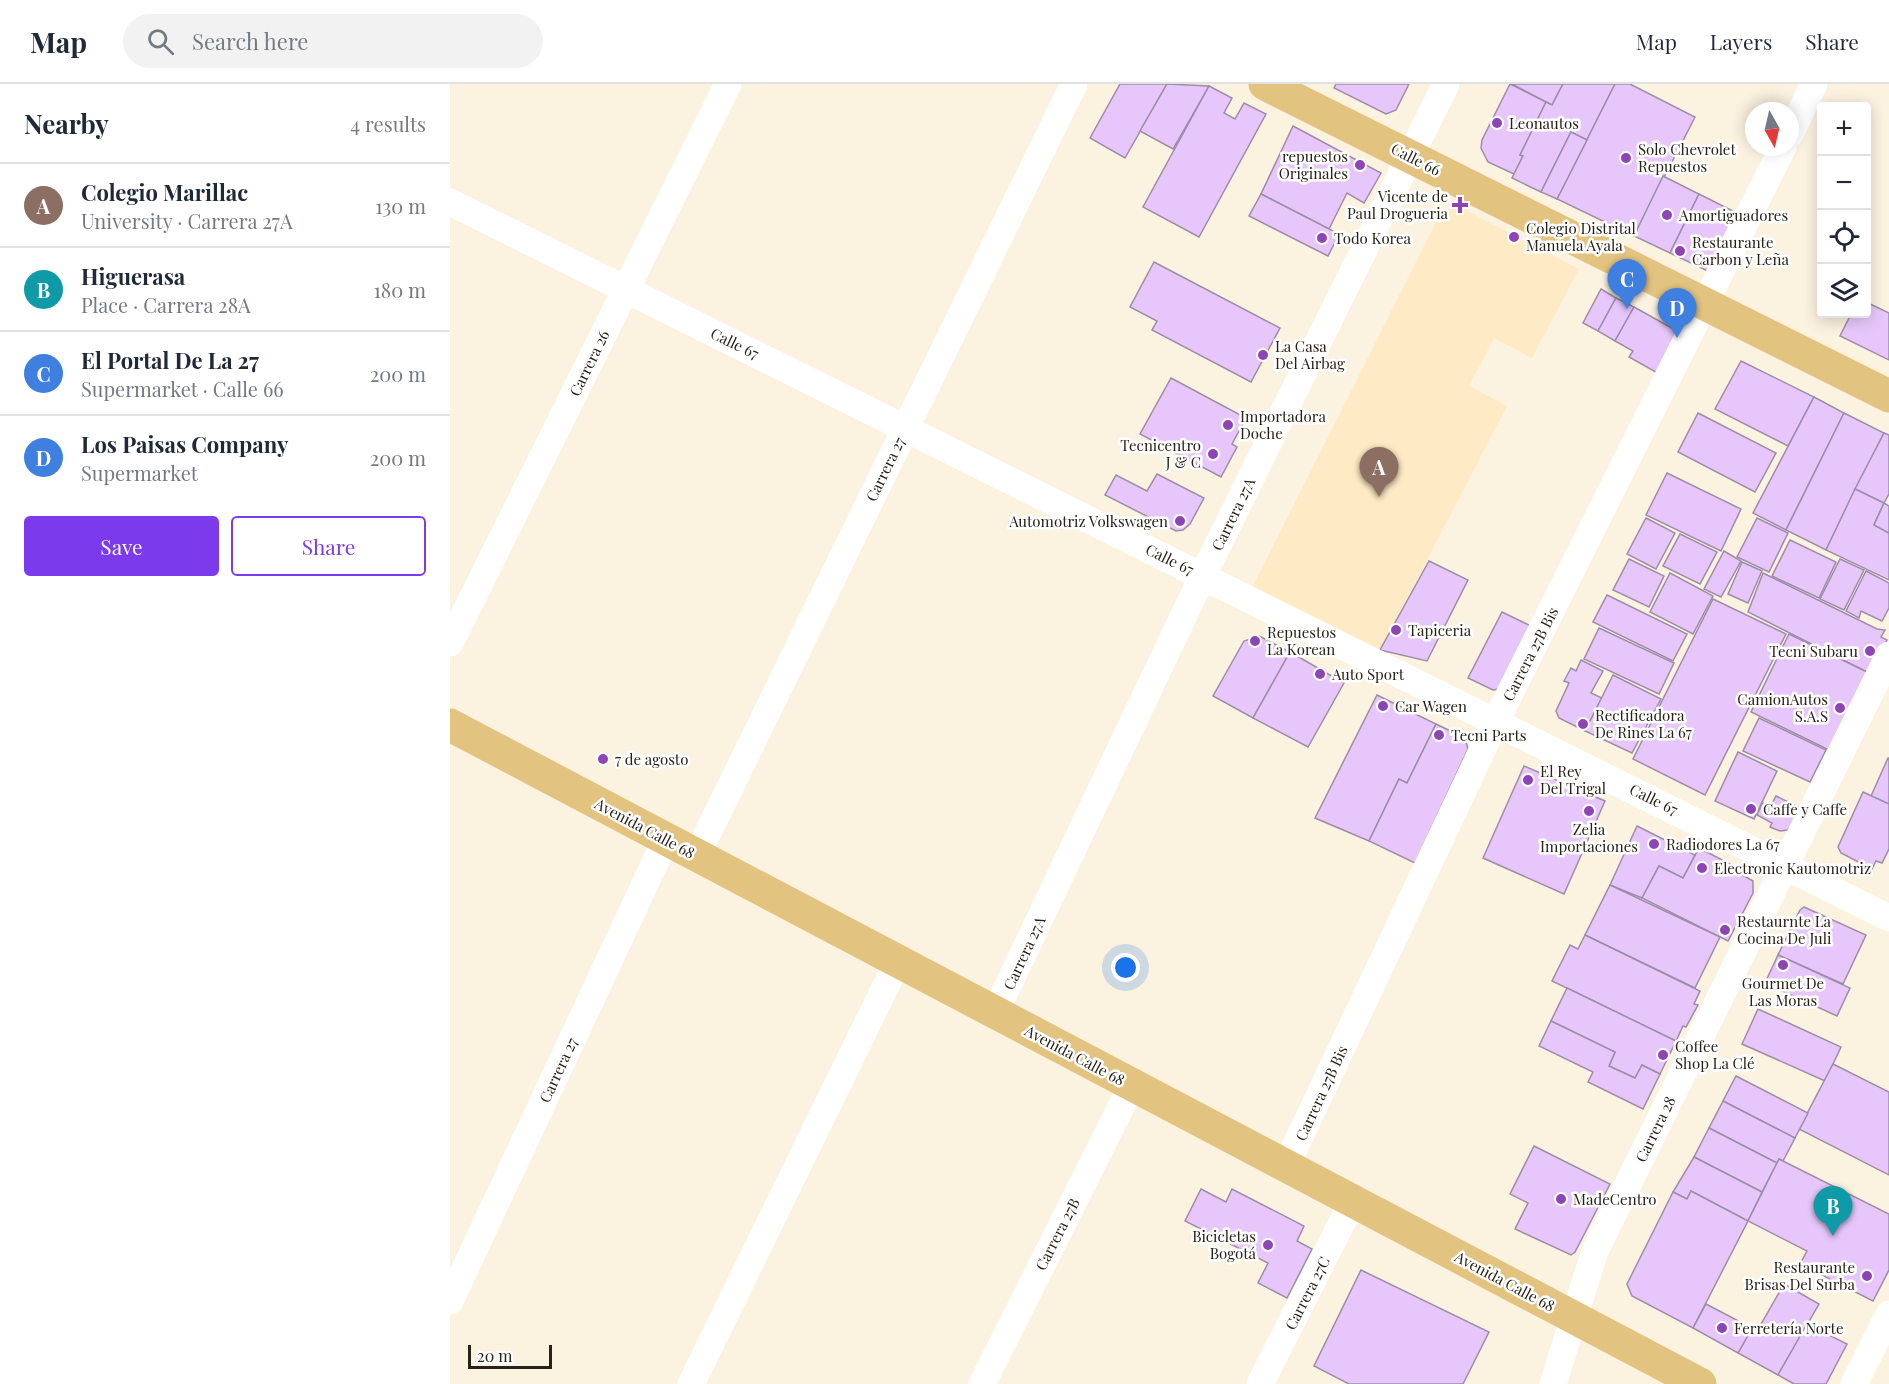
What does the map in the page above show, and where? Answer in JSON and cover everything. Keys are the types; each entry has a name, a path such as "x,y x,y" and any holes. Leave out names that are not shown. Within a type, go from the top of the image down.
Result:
{"main road":[{"name":"Calle 66","path":"1265,84 1889,396"},
{"name":"Avenida Calle 68","path":"450,725 1700,1384"}],"street":[{"name":"Carrera 26","path":"450,643 728,84"},
{"name":"Carrera 27","path":"697,855 1074,84"},
{"name":"Carrera 27A","path":"995,1013 1203,575 1446,84"},
{"path":"1799,115 1814,84"},
{"name":"Carrera 27B Bis","path":"1286,1166 1496,721 1779,156"},
{"name":"Calle 67","path":"450,202 1889,918"},
{"name":"Carrera 28","path":"1553,1384 1595,1251 1889,655"},
{"name":"Carrera 27","path":"450,1301 666,839"},
{"path":"691,1384 898,961"},
{"name":"Carrera 27B","path":"982,1384 1132,1085"},
{"name":"Carrera 27C","path":"1260,1384 1353,1201"},
{"path":"1858,1383 1888,1318"}],"shaded area":[{"path":"1459,207 1579,269 1532,358 1494,338 1469,386 1507,406 1380,650 1252,588 1440,214 1445,210"}],"building":[{"path":"1120,84 1167,84 1125,158 1090,138"},
{"path":"1167,84 1209,86 1173,149 1140,131"},
{"path":"1336,84 1409,84 1396,110 1386,114 1334,88"},
{"path":"1510,84 1546,102 1520,155 1523,156 1514,174 1488,162 1481,148 1482,140"},
{"path":"1512,84 1563,84 1552,105"},
{"path":"1563,84 1615,84 1587,140 1571,132 1541,192 1512,178 1523,156 1520,155 1546,102 1552,105"},
{"name":"Solo Chevrolet Repuestos","path":"1615,84 1630,84 1695,117 1634,236 1557,199"},
{"path":"1209,86 1232,98 1224,113 1235,119 1244,103 1266,114 1199,237 1143,207"},
{"path":"1293,126 1381,173 1364,203 1347,193 1329,229 1261,194"},
{"path":"1571,132 1587,140 1557,199 1541,192"},
{"name":"Amortiguadores","path":"1663,176 1699,194 1670,253 1634,236"},
{"path":"1261,194 1339,234 1328,256 1249,216"},
{"path":"1699,194 1741,215 1712,273 1670,253"},
{"path":"1154,262 1280,328 1251,382 1152,330 1157,321 1130,307"},
{"path":"1601,289 1616,298 1598,331 1583,323"},
{"path":"1616,298 1634,307 1615,341 1598,331"},
{"path":"1871,304 1889,313 1889,360 1840,336 1849,318 1871,318"},
{"path":"1634,307 1681,333 1661,375 1629,357 1633,351 1615,341"},
{"path":"1741,361 1814,397 1788,446 1715,409"},
{"path":"1171,378 1246,418 1232,444 1237,447 1221,477 1140,434"},
{"path":"1814,397 1844,413 1786,530 1753,513"},
{"path":"1698,413 1776,453 1755,492 1678,452"},
{"path":"1844,413 1884,433 1826,550 1786,530"},
{"path":"1884,433 1889,435 1889,494 1884,503 1855,489"},
{"path":"1667,473 1741,509 1721,551 1646,515"},
{"path":"1157,474 1204,498 1190,524 1183,530 1176,531 1105,495 1116,475 1147,491"},
{"path":"1855,489 1884,503 1874,525 1889,533 1889,580 1826,550"},
{"path":"1884,503 1889,506 1889,533 1874,525"},
{"path":"1646,518 1675,533 1656,569 1627,554"},
{"path":"1757,518 1788,533 1769,572 1737,557"},
{"path":"1680,534 1717,552 1700,584 1663,566"},
{"path":"1790,540 1836,562 1819,598 1772,576"},
{"path":"1724,551 1741,561 1721,597 1704,589"},
{"path":"1629,559 1664,576 1649,607 1613,590"},
{"path":"1840,559 1864,570 1844,610 1820,599"},
{"path":"1429,561 1468,580 1427,661 1380,650"},
{"path":"1742,562 1762,571 1748,603 1728,594"},
{"path":"1866,571 1889,583 1889,608 1882,621 1861,611 1859,618 1846,611"},
{"path":"1670,573 1713,596 1693,634 1650,612"},
{"path":"1763,573 1877,629 1885,630 1881,637 1887,640 1871,674 1748,612"},
{"path":"1607,595 1687,634 1673,661 1593,622"},
{"path":"1713,599 1786,634 1705,795 1633,759"},
{"path":"1502,612 1537,629 1499,689 1493,690 1468,678"},
{"path":"1599,628 1674,663 1659,694 1584,659"},
{"path":"1789,634 1871,674 1833,752 1751,712"},
{"path":"1259,636 1290,652 1253,718 1213,696 1244,641"},
{"path":"1290,652 1344,683 1308,747 1253,718"},
{"path":"1581,660 1603,671 1591,693 1602,698 1585,731 1559,718 1556,711 1569,683 1564,681 1571,668 1576,671"},
{"path":"1613,675 1661,699 1632,753 1585,731"},
{"path":"1377,695 1436,724 1407,783 1399,779 1369,841 1315,818"},
{"path":"1759,718 1826,750 1810,782 1743,751"},
{"path":"1436,724 1465,738 1468,749 1415,863 1369,841 1399,779 1407,783"},
{"path":"1738,752 1777,771 1754,819 1715,801"},
{"path":"1889,758 1889,804 1871,796"},
{"path":"1524,766 1605,801 1564,894 1483,858"},
{"path":"1863,792 1889,804 1889,849 1882,863 1876,861 1872,869 1841,853 1838,847"},
{"path":"1776,796 1803,809 1788,830 1780,831 1770,827 1772,823 1757,815 1763,803 1770,807"},
{"path":"1637,826 1695,855 1683,878 1659,866 1642,898 1610,885"},
{"path":"1699,848 1732,865 1730,868 1753,881 1753,893 1728,941 1642,898 1659,866 1683,878"},
{"path":"1610,885 1720,937 1695,988 1585,935"},
{"path":"1804,907 1866,935 1843,984 1778,955 1800,910"},
{"path":"1585,935 1700,991 1694,1004 1698,1005 1686,1027 1683,1026 1676,1041 1552,981 1570,945 1578,949"},
{"path":"1778,955 1850,988 1837,1016 1765,983"},
{"path":"1567,988 1676,1041 1660,1074 1642,1065 1635,1078 1609,1066 1615,1052 1551,1021"},
{"path":"1758,1009 1841,1047 1825,1081 1742,1044"},
{"path":"1551,1021 1615,1052 1609,1066 1635,1078 1642,1065 1660,1074 1643,1109 1588,1082 1593,1072 1539,1046"},
{"path":"1833,1064 1889,1092 1889,1175 1799,1129"},
{"path":"1736,1076 1808,1113 1795,1138 1723,1101"},
{"path":"1723,1101 1795,1138 1783,1161 1779,1159 1777,1163 1709,1128"},
{"path":"1709,1128 1777,1163 1762,1192 1694,1157"},
{"name":"MadeCentro","path":"1534,1146 1610,1184 1575,1252 1571,1255 1515,1229 1528,1203 1510,1194"},
{"path":"1694,1157 1762,1192 1748,1221 1691,1191 1687,1199 1673,1192"},
{"path":"1779,1159 1889,1214 1889,1270 1873,1301 1800,1264 1807,1251 1748,1221"},
{"name":"Bicicletas Bogotá","path":"1201,1189 1226,1202 1232,1189 1304,1226 1297,1241 1312,1249 1287,1298 1258,1283 1268,1263 1185,1221"},
{"path":"1691,1191 1748,1221 1693,1328 1632,1296 1627,1284 1673,1192 1687,1199"},
{"path":"1361,1270 1489,1332 1463,1384 1349,1384 1314,1366"},
{"path":"1784,1284 1819,1304 1778,1375 1738,1353 1752,1328 1757,1331"},
{"name":"Ferretería Norte","path":"1706,1304 1752,1328 1738,1353 1693,1328"},
{"path":"1807,1324 1847,1344 1826,1384 1794,1384 1778,1375"}],"place":[{"name":"Leonautos","path":"1497,123"},
{"name":"Solo Chevrolet Repuestos","path":"1626,158"},
{"name":"repuestos Originales","path":"1360,165"},
{"name":"Vicente de Paul Drogueria","path":"1460,205"},
{"name":"Amortiguadores","path":"1667,215"},
{"name":"Colegio Distrital Manuela Ayala","path":"1514,237"},
{"name":"Todo Korea","path":"1322,238"},
{"name":"Restaurante Carbon y Leña","path":"1680,251"},
{"name":"El Portal De La 27","path":"1627,309"},
{"name":"Los Paisas Company","path":"1677,338"},
{"name":"La Casa Del Airbag","path":"1263,355"},
{"name":"Importadora Doche","path":"1228,425"},
{"name":"Tecnicentro J & C","path":"1213,454"},
{"name":"Colegio Marillac","path":"1379,497"},
{"name":"Automotriz Volkswagen","path":"1180,521"},
{"name":"Tapiceria","path":"1396,630"},
{"name":"Repuestos La Korean","path":"1255,641"},
{"name":"Tecni Subaru","path":"1870,651"},
{"name":"Auto Sport","path":"1320,674"},
{"name":"Car Wagen","path":"1383,706"},
{"name":"CamionAutos S.A.S","path":"1840,708"},
{"name":"Rectificadora De Rines La 67","path":"1583,724"},
{"name":"Tecni Parts","path":"1439,735"},
{"name":"7 de agosto","path":"603,759"},
{"name":"El Rey Del Trigal","path":"1528,780"},
{"name":"Caffe y Caffe","path":"1751,809"},
{"name":"Zelia Importaciones","path":"1589,811"},
{"name":"Radiodores La 67","path":"1654,844"},
{"name":"Electronic Kautomotriz","path":"1702,868"},
{"name":"Restaurnte La Cocina De Juli","path":"1725,930"},
{"name":"Gourmet De Las Moras","path":"1783,965"},
{"name":"Coffee Shop La Clé","path":"1663,1055"},
{"name":"MadeCentro","path":"1561,1199"},
{"name":"Higuerasa","path":"1833,1236"},
{"name":"Bicicletas Bogotá","path":"1268,1245"},
{"name":"Restaurante Brisas Del Surba","path":"1867,1276"},
{"name":"Ferretería Norte","path":"1722,1328"}]}
